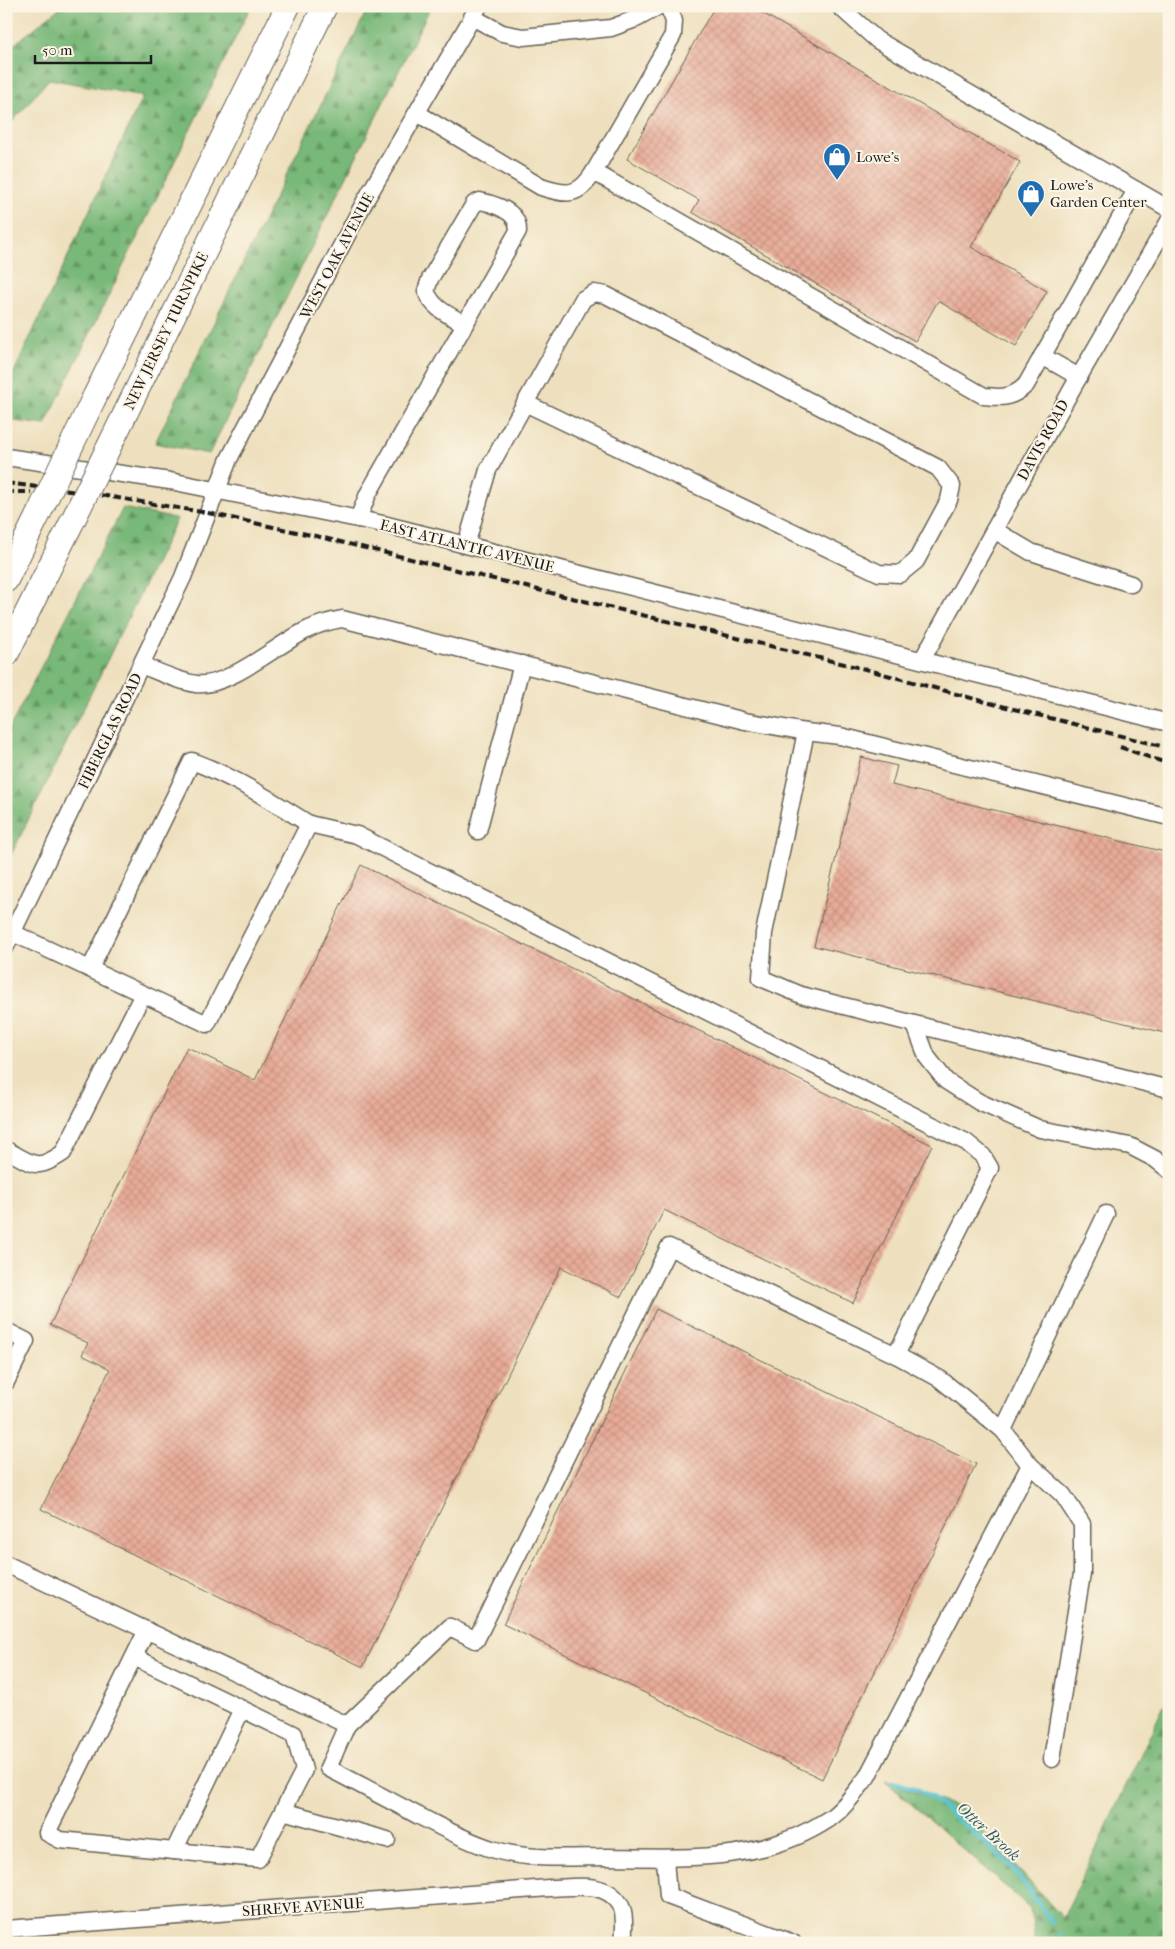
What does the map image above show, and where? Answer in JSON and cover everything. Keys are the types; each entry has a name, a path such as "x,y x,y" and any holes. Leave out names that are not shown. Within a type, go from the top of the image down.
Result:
{"highway":[{"path":"6,580 288,6"},
{"name":"NEW JERSEY TURNPIKE","path":"6,655 325,6"}],"street":[{"path":"476,12 502,33 523,37 611,28 638,18 659,6"},
{"path":"417,113 542,187 553,191 576,191 585,186 594,172 673,35 674,21 668,6"},
{"path":"839,6 877,40 1169,209"},
{"name":"WEST OAK AVENUE","path":"208,513 229,459 365,202 476,12"},
{"path":"594,172 984,396 999,398 1017,394 1026,385 1136,190"},
{"path":"358,520 368,494 465,324 518,231 516,220 511,215 490,203 480,201 474,204 430,279 426,291 429,300 438,310 465,324"},
{"name":"DAVIS ROAD","path":"922,660 1078,377 1169,221"},
{"path":"466,545 488,470 525,403 583,299 594,293 606,295 938,468 952,486 949,500 916,561 900,574 879,573 525,403"},
{"path":"1042,356 1078,377"},
{"name":"EAST ATLANTIC AVENUE","path":"6,457 170,481 358,520 466,545 1169,723"},
{"name":"FIBERGLAS ROAD","path":"9,939 183,577 208,513"},
{"path":"994,530 1030,552 1131,584"},
{"path":"141,665 198,685 217,682 308,629 342,619 745,720 806,732 840,736 1169,817"},
{"path":"478,831 522,664"},
{"path":"806,732 764,933 761,978 801,995 1169,1090"},
{"path":"90,969 192,761 222,772 256,790 309,824 356,835 966,1142 983,1156 990,1168 896,1356"},
{"path":"9,939 90,969 207,1024 309,824"},
{"path":"6,1150 36,1165 47,1164 63,1153 142,994"},
{"path":"915,1025 927,1057 946,1081 978,1102 1040,1129 1130,1146 1155,1159 1169,1170"},
{"path":"1002,1430 1106,1214"},
{"path":"1030,1465 867,1777 847,1802 830,1818 800,1835 770,1846 739,1853 693,1858 519,1856 490,1849 460,1837 328,1768 347,1724 450,1627 476,1640 669,1247 940,1379 1002,1430 1030,1465 1063,1495 1082,1524 1082,1574 1052,1759"},
{"path":"6,1332 26,1342 6,1382"},
{"path":"6,1564 347,1724"},
{"path":"134,1657 294,1734 304,1770 258,1859 60,1840 47,1833 147,1630"},
{"path":"174,1851 242,1709"},
{"path":"283,1811 387,1840"},
{"path":"664,1859 668,1896 794,1943"},
{"name":"SHREVE AVENUE","path":"6,1929 549,1888 596,1887 606,1890 621,1905 624,1922 623,1943"}],"green space":[{"path":"62,6 251,6 45,425 6,420 6,389 143,96 49,79 6,129 6,51"},
{"path":"369,6 431,6 209,454 155,443"},
{"path":"123,508 177,519 6,865 6,735"},
{"path":"1169,1695 1169,1943 1036,1943 1030,1908 885,1781 963,1809 1063,1918"}],"building":[{"name":"Lowe's","path":"715,6 750,6 1020,162 971,247 1047,291 1016,346 938,301 915,341 692,212 699,200 627,159"},
{"path":"861,757 897,766 892,785 1169,853 1169,1034 814,946"},
{"path":"361,865 932,1145 853,1303 664,1210 621,1297 561,1267 363,1667 41,1509 110,1369 82,1355 88,1343 50,1325 187,1047 255,1080"},
{"path":"656,1309 976,1464 822,1779 503,1624"}],"waterway":[{"name":"Otter Brook","path":"892,1782 917,1789 931,1797 990,1847 1013,1868 1051,1921"},
{"name":"Otter Brook","path":"1060,1935 1066,1943"}],"railway":[{"path":"6,483 94,494 208,513 320,537 865,669 986,702 1169,748"},
{"path":"6,492 31,492"},
{"path":"1120,747 1169,764"}],"place":[{"name":"Lowe's","path":"837,181"},
{"name":"Lowe's Garden Center","path":"1031,218"}]}
